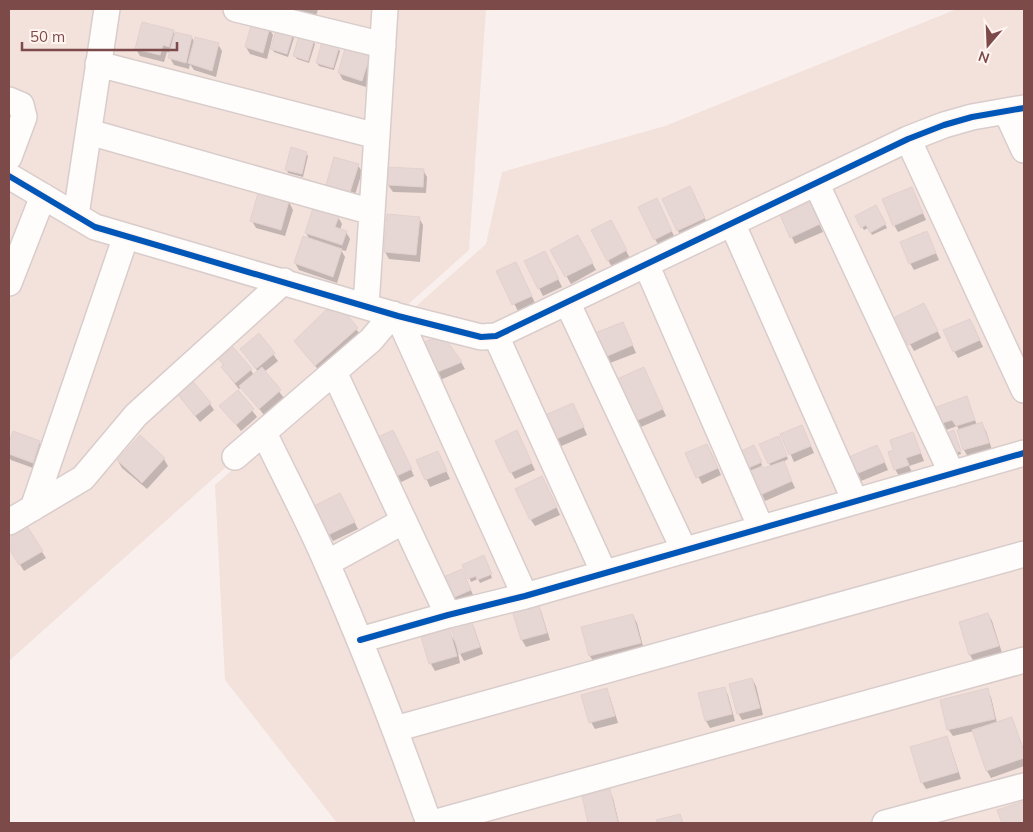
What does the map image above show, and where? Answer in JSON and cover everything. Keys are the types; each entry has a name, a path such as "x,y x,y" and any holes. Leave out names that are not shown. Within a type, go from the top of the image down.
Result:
{"street":[{"path":"76,215 107,9"},
{"path":"236,9 383,45"},
{"path":"366,306 386,9"},
{"path":"98,64 377,136"},
{"path":"9,100 21,105 24,117 9,157"},
{"path":"9,176 95,227 396,315 481,337 496,336 908,139 944,125 972,117 1015,110 1024,150"},
{"path":"89,132 372,212"},
{"path":"908,139 1024,390"},
{"path":"816,183 952,474"},
{"path":"9,283 43,196"},
{"path":"732,223 855,501"},
{"path":"33,508 126,236"},
{"path":"646,264 761,528"},
{"path":"9,522 83,478 136,415 284,281"},
{"path":"567,302 684,550"},
{"path":"235,457 371,340 396,315"},
{"path":"396,315 526,596"},
{"path":"496,336 604,573"},
{"path":"334,372 448,615"},
{"path":"264,433 327,563 360,640 429,823"},
{"path":"360,640 448,615 526,596 1024,453"},
{"path":"327,563 404,521"},
{"path":"395,729 1024,554"},
{"path":"433,823 1024,660"},
{"path":"885,823 1024,786"}],"shaded area":[{"path":"9,9 486,9 469,250 9,661"},
{"path":"957,9 1024,9 1024,823 337,823 225,680 215,485 486,244 502,172 665,126"}],"building":[{"path":"142,22 174,30 169,47 163,45 160,55 135,49"},
{"path":"252,22 270,27 263,53 245,47"},
{"path":"277,28 293,34 287,54 270,49"},
{"path":"175,32 192,36 186,63 168,58"},
{"path":"299,36 314,40 308,61 293,56"},
{"path":"195,37 219,43 212,71 188,63"},
{"path":"322,42 339,47 333,68 316,63"},
{"path":"345,49 370,56 362,81 338,73"},
{"path":"291,147 307,152 302,174 285,170"},
{"path":"334,157 359,164 350,192 326,185"},
{"path":"388,167 424,169 423,187 387,185"},
{"path":"690,186 705,218 677,231 662,199"},
{"path":"912,187 923,213 893,226 882,199"},
{"path":"258,193 289,201 281,230 250,221"},
{"path":"657,198 672,231 654,240 638,207"},
{"path":"810,202 820,224 790,238 780,215"},
{"path":"876,205 886,224 870,233 866,225 861,228 855,216"},
{"path":"313,208 339,216 335,227 347,231 342,245 305,233"},
{"path":"387,214 420,217 416,255 384,252"},
{"path":"611,220 627,250 607,261 591,230"},
{"path":"927,231 936,253 909,264 900,242"},
{"path":"578,235 593,263 565,277 550,250"},
{"path":"303,236 342,249 333,277 294,263"},
{"path":"545,251 559,279 538,289 524,261"},
{"path":"516,262 532,296 512,305 496,271"},
{"path":"924,303 938,331 908,345 895,317"},
{"path":"326,310 345,312 358,328 315,366 294,341"},
{"path":"970,319 980,340 953,352 943,330"},
{"path":"623,322 633,345 605,357 595,333"},
{"path":"259,333 275,353 256,369 240,349"},
{"path":"437,337 447,341 462,362 433,374 419,344"},
{"path":"233,347 252,369 235,383 221,367 224,365 218,359"},
{"path":"262,367 281,390 259,409 239,386"},
{"path":"644,367 663,409 636,421 617,379"},
{"path":"191,379 211,403 195,416 176,392"},
{"path":"238,390 254,409 236,425 219,406"},
{"path":"967,396 975,420 956,426 952,420 936,425 931,409"},
{"path":"573,403 584,427 554,440 543,416"},
{"path":"982,422 989,443 963,450 957,430"},
{"path":"802,425 811,446 789,455 780,434"},
{"path":"393,430 412,469 390,479 372,440"},
{"path":"517,430 532,463 510,473 495,441"},
{"path":"954,430 961,451 949,455 942,435"},
{"path":"13,431 40,441 33,463 9,454 9,443"},
{"path":"913,432 921,453 906,458 909,465 894,470 888,452 893,450 890,440"},
{"path":"140,435 165,458 142,483 117,460"},
{"path":"779,436 787,456 768,464 759,444"},
{"path":"707,444 718,468 696,478 685,453"},
{"path":"754,445 762,462 744,470 737,453"},
{"path":"877,445 885,462 856,474 849,457"},
{"path":"438,451 447,471 425,480 416,460"},
{"path":"784,461 792,481 760,495 750,471"},
{"path":"542,476 557,507 530,520 515,489"},
{"path":"340,493 355,522 328,535 314,506"},
{"path":"27,526 43,551 19,565 9,549 9,537"},
{"path":"484,555 492,574 477,580 476,576 468,579 462,565"},
{"path":"462,569 471,590 448,600 439,579"},
{"path":"538,603 547,633 521,640 512,610"},
{"path":"988,613 999,646 969,655 959,622"},
{"path":"633,614 641,643 589,656 581,627"},
{"path":"471,619 480,647 459,654 450,625"},
{"path":"449,628 457,656 429,664 421,637"},
{"path":"752,678 760,708 737,714 729,684"},
{"path":"725,687 732,714 705,721 698,693"},
{"path":"607,688 615,716 589,723 581,695"},
{"path":"988,688 995,719 947,730 940,700"},
{"path":"1012,717 1024,752 1024,758 986,771 972,730"},
{"path":"947,736 958,772 921,783 910,747"},
{"path":"610,789 618,822 588,823 582,796"},
{"path":"1024,801 1024,823 1002,823 997,810"},
{"path":"680,814 683,823 657,823 656,820"}],"cycle path":[{"path":"9,176 95,227 398,316 481,337 496,336 908,139 944,125 972,117 1024,108"},
{"path":"360,640 525,596 1024,453"}]}
